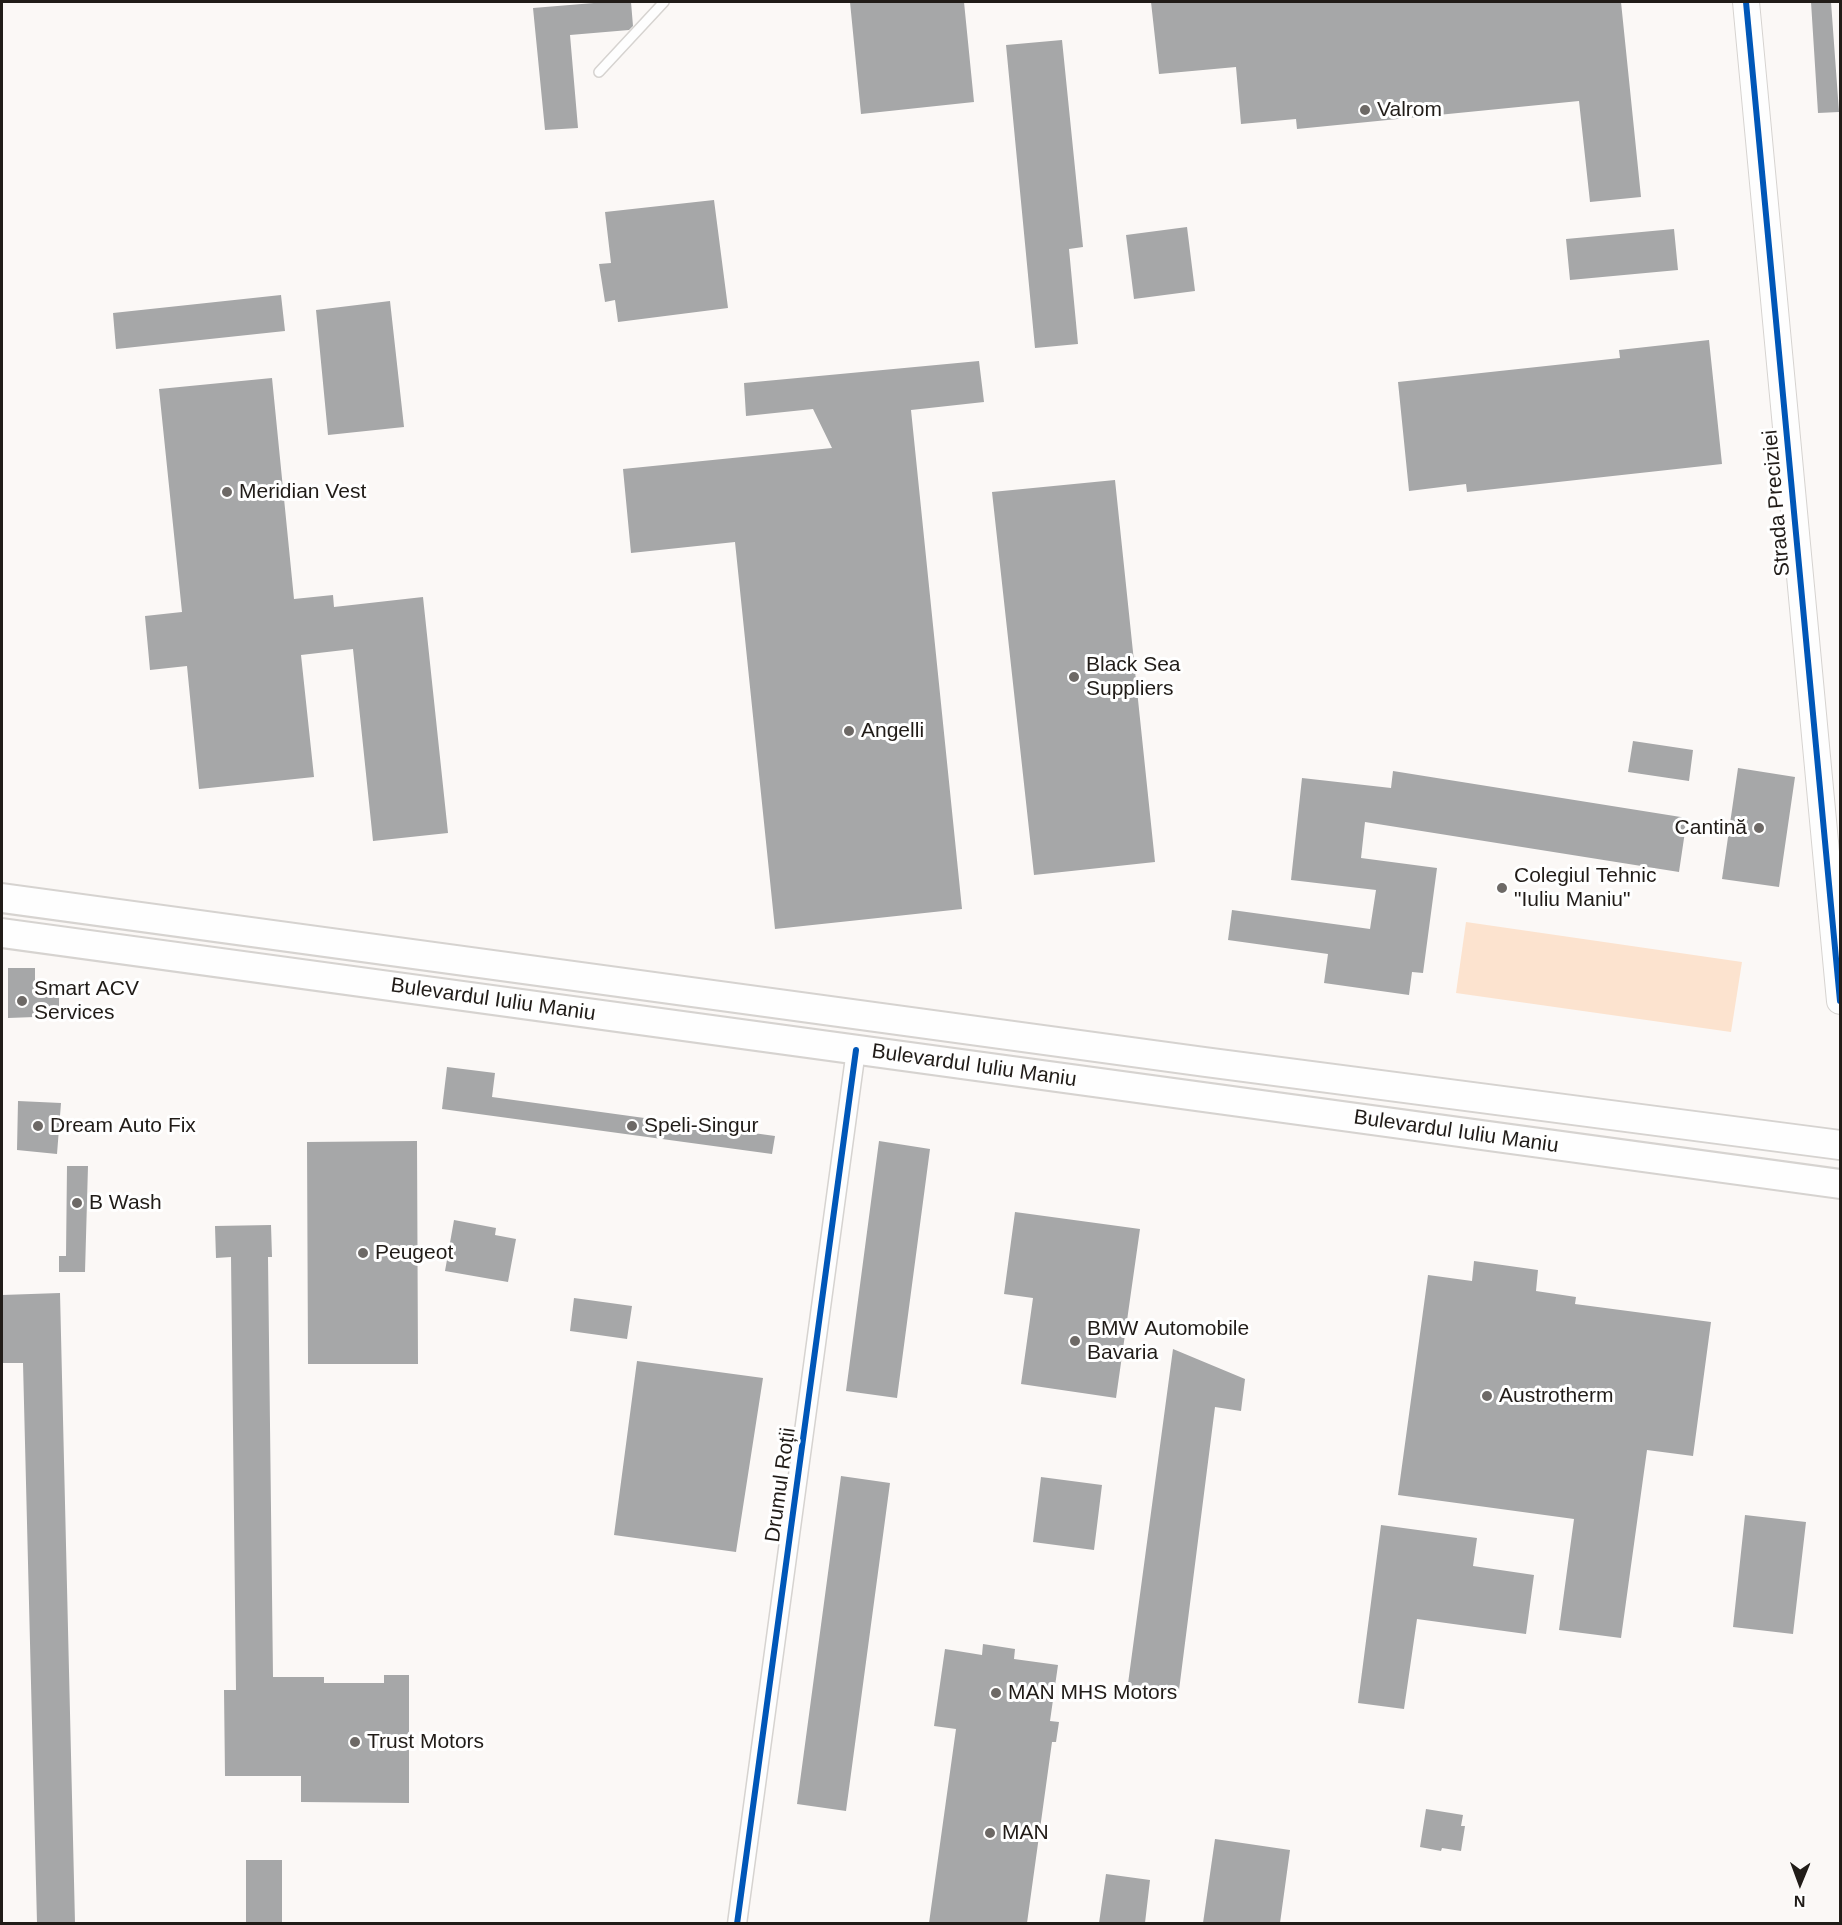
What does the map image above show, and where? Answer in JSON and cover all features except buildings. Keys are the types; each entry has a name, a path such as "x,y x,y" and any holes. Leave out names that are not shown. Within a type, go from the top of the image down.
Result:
{"main road":[{"name":"Bulevardul Iuliu Maniu","path":"2,898 1840,1145"},
{"path":"119,948 143,933 184,923"},
{"name":"Bulevardul Iuliu Maniu","path":"2,933 1840,1185"},
{"path":"1428,1128 1468,1122 1550,1131 1574,1130 1581,1124 1583,1111"}],"street":[{"name":"Strada Preciziei","path":"1746,2 1840,1001"},
{"name":"Drumul Roții","path":"736,1923 856,1050"}],"lane":[{"path":"599,72 664,2"}],"shaded area":[{"path":"1466,922 1742,962 1731,1032 1456,993"}],"cycle path":[{"path":"1746,2 1840,1001"},
{"path":"737,1924 856,1050"}],"place":[{"name":"Valrom","path":"1365,110"},
{"name":"Meridian Vest","path":"227,492"},
{"name":"Black Sea Suppliers","path":"1074,677"},
{"name":"Angelli","path":"849,731"},
{"name":"Cantină","path":"1759,828"},
{"name":"Colegiul Tehnic \"Iuliu Maniu\"","path":"1502,888"},
{"name":"Smart ACV Services","path":"22,1001"},
{"name":"Dream Auto Fix","path":"38,1126"},
{"name":"Speli-Singur","path":"632,1126"},
{"name":"B Wash","path":"77,1203"},
{"name":"Peugeot","path":"363,1253"},
{"name":"BMW Automobile Bavaria","path":"1075,1341"},
{"name":"Austrotherm","path":"1487,1396"},
{"name":"MAN MHS Motors","path":"996,1693"},
{"name":"Trust Motors","path":"355,1742"},
{"name":"MAN","path":"990,1833"}]}
